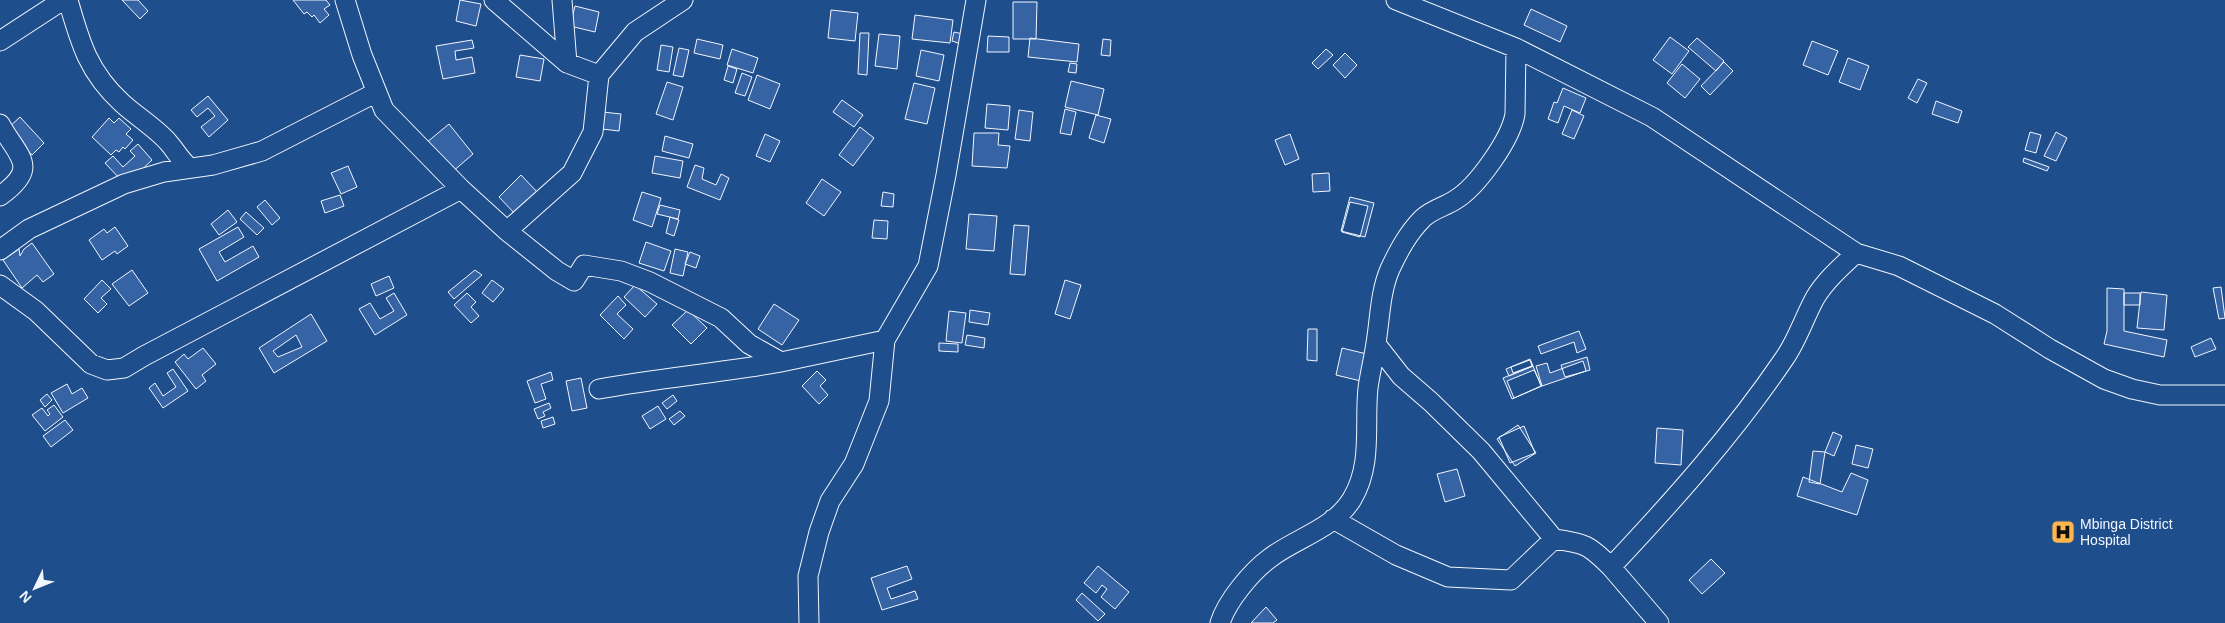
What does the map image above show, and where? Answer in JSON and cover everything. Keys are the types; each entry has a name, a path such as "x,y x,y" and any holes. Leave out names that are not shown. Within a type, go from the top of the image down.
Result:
{"street":[{"path":"0,40 63,0"},
{"path":"68,0 79,40 95,74 120,101 169,142 179,160 190,168"},
{"path":"345,0 362,55 384,110 462,189 507,231 557,271 574,280 584,265 621,272 650,282 721,318 749,344 781,362"},
{"path":"494,0 566,63 600,75"},
{"path":"562,0 566,63"},
{"path":"507,231 572,173 593,132 600,75 635,32 683,0"},
{"path":"809,623 808,576 819,532 830,501 854,464 879,402 885,340 928,266 946,175 976,0"},
{"path":"1396,0 1516,48 1652,116 1856,253 1899,266 1995,314 2050,349 2104,379 2132,389 2160,395 2225,395"},
{"path":"1220,623 1224,610 1235,594 1270,558 1334,519 1351,500 1361,479 1366,458 1368,388 1381,304 1389,272 1399,250 1412,230 1428,214 1456,200 1482,174 1507,138 1513,125 1515,114 1516,48"},
{"path":"0,250 29,229 124,184 164,172 213,165 262,150 377,92"},
{"path":"0,124 8,139 22,157 24,171 13,187 0,196"},
{"path":"0,285 36,311 90,364 107,370 124,368 462,189"},
{"path":"1611,567 1682,491 1732,430 1785,358 1816,297 1831,277 1856,253"},
{"path":"599,389 659,379 720,373 885,340"},
{"path":"1376,344 1401,376 1481,450 1554,539 1578,542 1590,547 1611,567 1659,623"},
{"path":"1334,519 1396,555 1448,577 1511,580 1554,539"}],"building":[{"path":"122,0 138,0 148,11 140,19"},
{"path":"293,0 326,0 330,5 324,9 329,15 320,23 314,15 312,17 307,12 304,14"},
{"path":"460,0 481,4 476,26 456,21"},
{"path":"1013,2 1037,2 1036,39 1013,39"},
{"path":"575,6 599,12 595,32 570,26"},
{"path":"1531,9 1567,26 1560,42 1524,25"},
{"path":"831,10 858,13 855,41 828,38"},
{"path":"915,15 953,20 950,43 912,39"},
{"path":"954,32 963,34 961,44 952,41"},
{"path":"860,33 869,33 867,75 858,74"},
{"path":"879,34 900,36 897,69 875,66"},
{"path":"988,36 1009,37 1009,52 987,52"},
{"path":"1670,37 1689,51 1672,74 1653,60"},
{"path":"1030,38 1079,44 1077,62 1028,57"},
{"path":"1697,38 1724,61 1716,71 1688,47"},
{"path":"697,39 723,45 720,59 694,53"},
{"path":"1103,39 1111,40 1110,56 1101,55"},
{"path":"472,40 474,48 455,51 456,60 472,57 475,73 443,79 436,46"},
{"path":"1812,41 1838,51 1828,75 1803,65"},
{"path":"661,45 673,47 669,72 657,70"},
{"path":"679,48 689,50 683,77 673,75"},
{"path":"732,49 758,58 753,73 727,65"},
{"path":"1326,49 1333,55 1318,69 1312,63"},
{"path":"921,50 944,55 939,81 916,76"},
{"path":"1345,53 1357,65 1345,78 1333,65"},
{"path":"520,55 544,59 540,81 516,77"},
{"path":"1848,58 1869,66 1860,90 1839,82"},
{"path":"1724,62 1733,71 1710,95 1701,86"},
{"path":"1070,63 1077,64 1076,73 1068,72"},
{"path":"1682,64 1700,79 1685,98 1667,83"},
{"path":"728,66 737,69 733,83 724,80"},
{"path":"742,73 752,77 745,96 735,93"},
{"path":"757,75 780,84 770,109 748,100"},
{"path":"1918,79 1927,83 1917,103 1908,98"},
{"path":"1071,81 1104,89 1098,115 1065,107"},
{"path":"667,82 683,87 673,120 656,114"},
{"path":"914,83 935,88 927,124 905,119"},
{"path":"1563,88 1586,98 1580,113 1564,106 1558,123 1548,119 1554,102 1557,103"},
{"path":"208,96 228,120 209,137 201,127 215,116 208,108 197,117 191,110"},
{"path":"842,100 863,115 854,127 833,112"},
{"path":"1936,101 1962,111 1958,123 1932,114"},
{"path":"987,104 1010,106 1008,130 985,128"},
{"path":"1065,109 1076,112 1071,135 1060,133"},
{"path":"1019,110 1033,112 1030,141 1015,139"},
{"path":"1572,110 1584,116 1574,139 1562,134"},
{"path":"603,112 621,114 619,131 602,129"},
{"path":"1096,115 1111,119 1104,143 1089,138"},
{"path":"20,117 44,143 32,155 7,129"},
{"path":"109,118 114,123 119,118 131,129 126,134 133,140 125,149 123,147 119,152 116,150 111,155 92,137"},
{"path":"449,124 473,154 451,173 426,143"},
{"path":"860,127 874,138 853,166 839,155"},
{"path":"2030,132 2041,135 2036,153 2025,150"},
{"path":"2056,132 2067,138 2056,161 2044,156"},
{"path":"974,133 999,133 998,145 1010,146 1007,168 972,166"},
{"path":"765,134 780,141 770,162 756,156"},
{"path":"1290,134 1299,159 1285,165 1275,140"},
{"path":"665,136 693,144 689,158 662,151"},
{"path":"138,144 152,160 131,180 121,180 105,163 113,156 123,167 135,156 130,151"},
{"path":"655,156 683,161 680,178 652,173"},
{"path":"2024,158 2049,167 2047,171 2023,162"},
{"path":"695,165 704,168 702,179 716,185 721,174 729,178 720,200 687,187"},
{"path":"348,166 357,187 341,194 331,173"},
{"path":"1329,173 1330,191 1313,192 1312,174"},
{"path":"521,175 539,194 517,216 499,197"},
{"path":"822,179 841,192 824,216 806,203"},
{"path":"642,192 661,198 652,227 633,220"},
{"path":"883,192 894,194 893,207 881,206"},
{"path":"340,195 344,206 325,213 321,201"},
{"path":"1350,197 1374,203 1365,237 1341,231"},
{"path":"265,200 280,218 272,225 257,207"},
{"path":"1350,202 1368,206 1360,237 1342,232"},
{"path":"660,205 680,210 678,219 657,214"},
{"path":"228,210 237,222 219,235 211,224"},
{"path":"246,212 264,228 257,235 240,219"},
{"path":"969,214 997,216 994,251 966,249"},
{"path":"670,217 679,220 674,236 666,233"},
{"path":"874,220 888,221 887,239 872,238"},
{"path":"1014,225 1029,226 1025,275 1010,274"},
{"path":"115,227 128,246 117,254 115,251 102,260 89,240 104,229 107,233"},
{"path":"238,227 244,237 219,252 225,262 253,246 259,257 217,281 199,249"},
{"path":"646,242 671,251 664,271 639,263"},
{"path":"32,243 54,274 43,282 37,275 22,288 3,260 19,249 20,256 24,249"},
{"path":"675,249 688,252 683,276 670,273"},
{"path":"690,252 700,256 696,268 685,264"},
{"path":"132,270 148,293 129,306 112,284"},
{"path":"475,270 482,275 454,299 448,292"},
{"path":"389,276 394,288 376,296 371,284"},
{"path":"102,280 111,289 101,298 107,304 98,313 84,299"},
{"path":"492,280 504,289 493,302 482,293"},
{"path":"1065,280 1081,285 1070,319 1055,314"},
{"path":"635,285 657,304 645,317 624,297"},
{"path":"2221,287 2225,318 2219,319 2213,288"},
{"path":"2107,288 2124,289 2124,331 2167,340 2164,357 2104,344 2107,331"},
{"path":"2141,292 2167,295 2164,330 2137,328"},
{"path":"394,293 407,315 375,335 359,309 370,303 380,319 394,311 386,298"},
{"path":"467,293 476,302 471,307 479,316 471,323 454,305"},
{"path":"2124,293 2140,293 2140,305 2124,305"},
{"path":"618,296 626,305 617,314 633,329 624,339 600,315"},
{"path":"774,304 799,320 782,345 758,329"},
{"path":"688,310 707,328 691,344 672,325"},
{"path":"970,310 990,313 988,325 969,322"},
{"path":"949,311 966,313 962,343 946,341"},
{"path":"311,314 327,341 274,373 259,348","holes":["296,335 302,347 278,357 273,351"]},
{"path":"1308,329 1317,329 1317,361 1307,360"},
{"path":"1579,331 1586,349 1577,353 1574,342 1541,354 1538,346"},
{"path":"967,335 985,338 984,348 965,345"},
{"path":"2211,338 2216,349 2195,357 2191,347"},
{"path":"939,343 958,344 958,352 939,351"},
{"path":"203,348 216,364 202,375 206,381 196,389 175,362 184,354 188,359"},
{"path":"1342,348 1371,355 1365,382 1336,375"},
{"path":"1587,357 1590,370 1565,377 1561,365"},
{"path":"1530,359 1533,366 1509,376 1506,369"},
{"path":"1530,360 1532,366 1513,373 1511,367"},
{"path":"1583,361 1586,371 1542,386 1536,366 1547,363 1550,373"},
{"path":"1533,366 1541,386 1512,399 1503,378"},
{"path":"173,369 188,391 163,408 149,388 155,383 163,396 176,387 167,373"},
{"path":"1534,370 1542,386 1514,398 1507,381"},
{"path":"817,371 826,380 820,386 828,395 819,404 802,386"},
{"path":"551,372 553,380 541,384 546,399 535,403 527,381"},
{"path":"581,378 587,408 572,411 566,381"},
{"path":"67,384 72,394 82,388 88,398 63,413 51,393"},
{"path":"47,394 52,400 45,407 40,400"},
{"path":"673,395 677,401 667,409 662,403"},
{"path":"549,403 551,408 543,412 545,416 538,419 534,409"},
{"path":"54,405 63,417 45,431 32,415 42,408 48,416 50,414 47,410"},
{"path":"658,406 666,419 650,429 642,416"},
{"path":"680,411 685,416 674,425 669,419"},
{"path":"553,417 555,424 543,428 541,421"},
{"path":"65,420 73,430 51,447 43,436"},
{"path":"1518,425 1536,453 1515,466 1497,439"},
{"path":"1524,426 1535,453 1510,463 1499,437"},
{"path":"1657,428 1683,430 1681,465 1655,463"},
{"path":"1833,432 1842,436 1834,456 1825,452"},
{"path":"1856,445 1873,449 1868,468 1852,464"},
{"path":"1813,451 1825,452 1820,484 1809,482"},
{"path":"1457,469 1465,496 1445,502 1437,474"},
{"path":"1851,473 1868,480 1857,515 1797,496 1803,477 1842,492"},
{"path":"1711,559 1725,573 1702,594 1689,580"},
{"path":"907,566 912,579 887,588 891,599 915,591 918,599 882,610 871,578"},
{"path":"1098,566 1129,592 1115,609 1101,597 1107,589 1102,585 1096,593 1084,583"},
{"path":"1082,593 1105,614 1098,621 1076,600"},
{"path":"1266,607 1277,620 1273,623 1251,623"}],"place":[{"name":"Mbinga District Hospital","path":"2063,532"}]}
